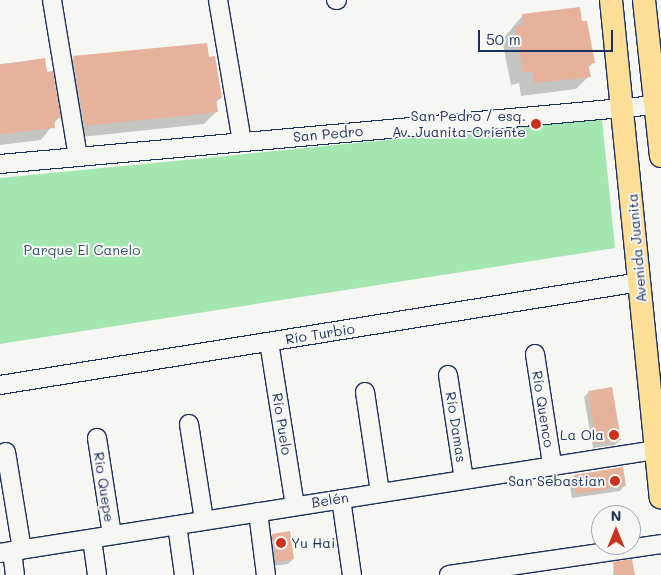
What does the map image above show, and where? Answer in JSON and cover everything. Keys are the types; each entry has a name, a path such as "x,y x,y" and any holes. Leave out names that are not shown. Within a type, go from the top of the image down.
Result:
{"main road":[{"name":"Avenida Juanita","path":"611,0 658,448 661,497"},
{"path":"644,0 661,156"}],"street":[{"path":"52,0 78,157"},
{"path":"218,0 242,142"},
{"name":"San Pedro","path":"0,164 623,106 656,105"},
{"name":"Río Turbio","path":"0,384 640,282"},
{"name":"Río Puelo","path":"269,342 294,506"},
{"name":"Río Quenco","path":"535,354 552,464"},
{"name":"Río Damas","path":"448,375 464,479"},
{"path":"365,392 380,492"},
{"path":"189,424 204,520"},
{"name":"Río Quepe","path":"97,438 112,535"},
{"name":"Belén","path":"11,551 658,448"},
{"path":"6,452 11,551 15,575"},
{"path":"341,498 352,575"},
{"path":"258,512 266,575"},
{"path":"177,525 184,575"},
{"name":"Río Quepe","path":"92,538 97,575"},
{"path":"449,575 661,544"}],"green space":[{"name":"Parque El Canelo","path":"602,119 615,248 0,344 0,178"}],"building":[{"path":"580,7 582,21 587,21 595,63 588,64 591,77 534,83 532,71 523,73 515,26 524,25 522,14"},
{"path":"207,43 209,57 215,56 222,98 216,99 218,112 85,126 73,56"},
{"path":"45,58 47,72 53,71 61,118 54,119 55,128 0,134 0,65"},
{"path":"612,387 621,440 597,444 588,391"},
{"path":"623,467 626,486 576,494 574,475"},
{"path":"290,531 294,559 277,562 272,534"},
{"path":"632,559 635,575 615,575 613,562"}],"place":[{"name":"San Pedro / esq. Av. Juanita-Oriente","path":"536,124"},
{"name":"La Ola","path":"614,435"},
{"name":"San Sebastian","path":"615,481"},
{"name":"Yu Hai","path":"281,543"}]}
